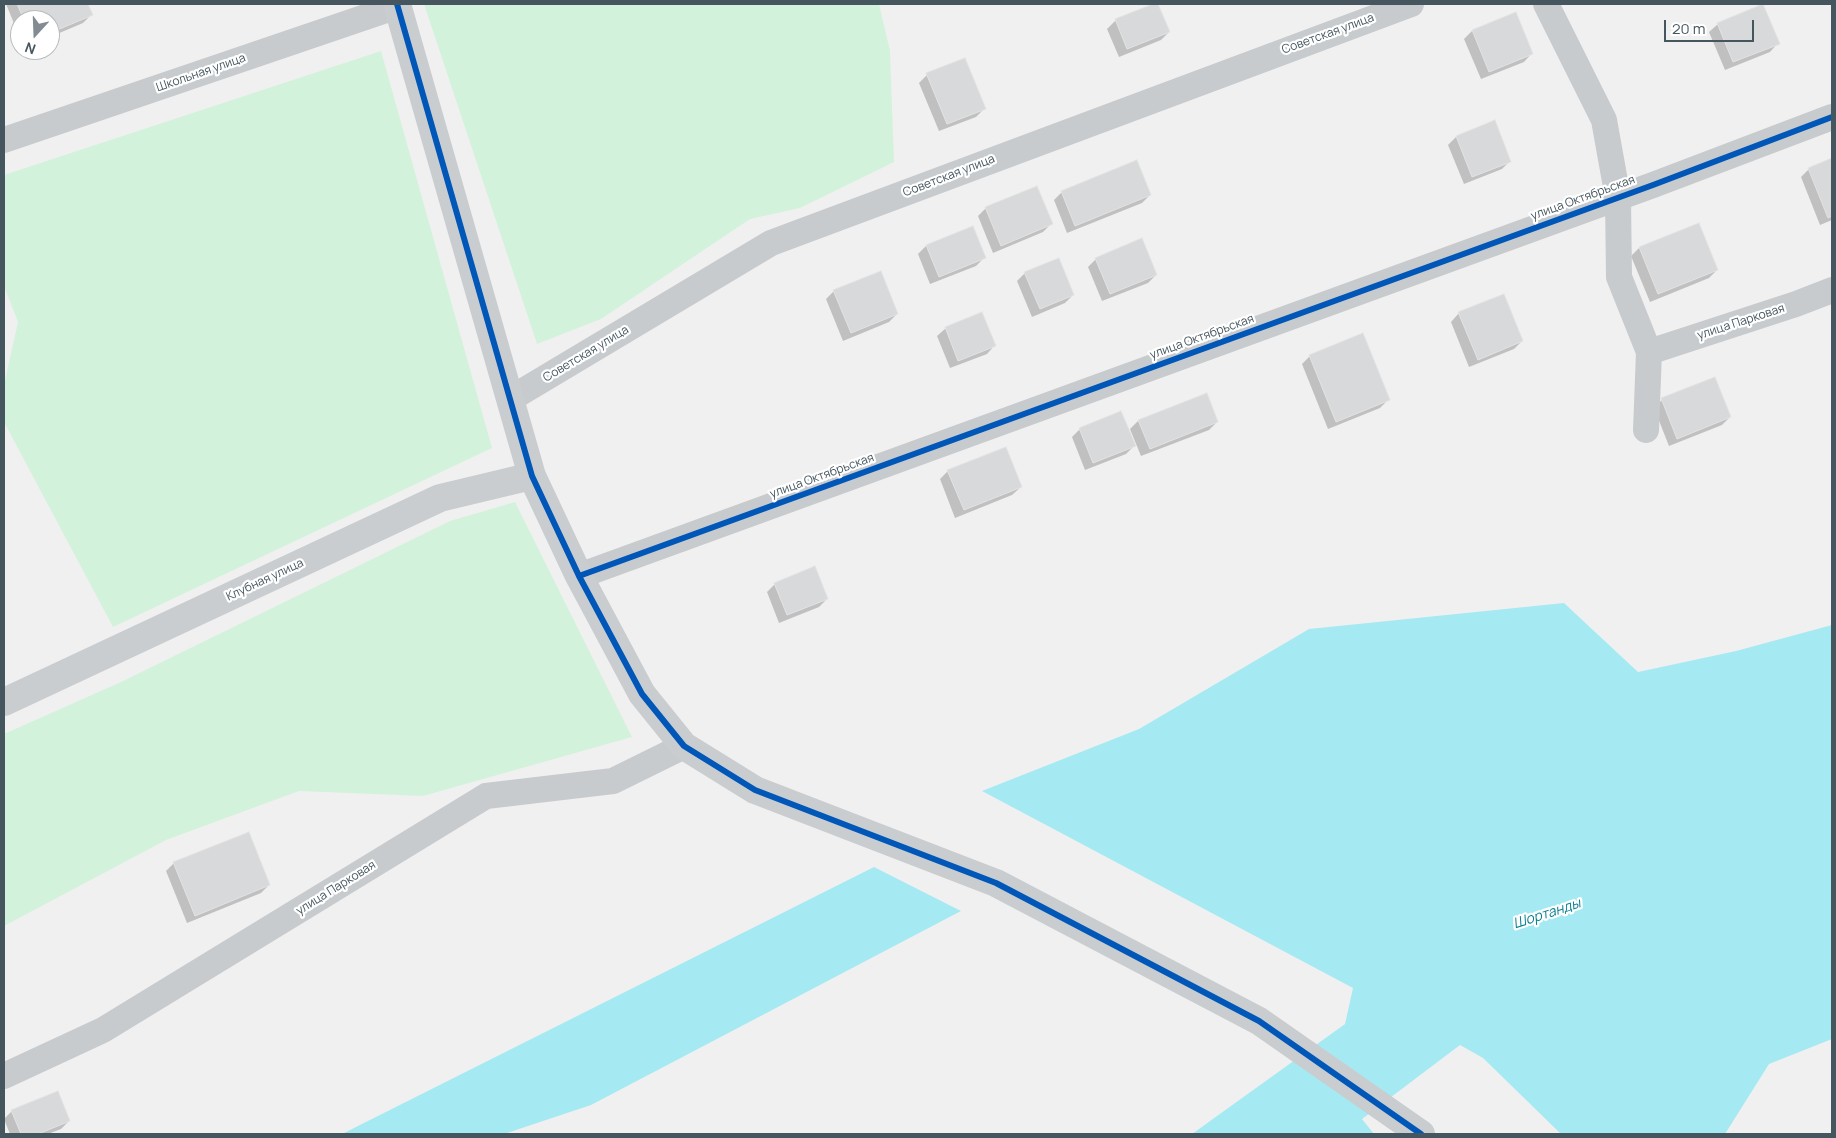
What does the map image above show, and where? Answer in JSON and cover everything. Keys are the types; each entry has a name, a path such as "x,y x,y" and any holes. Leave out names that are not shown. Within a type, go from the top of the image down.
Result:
{"street":[{"name":"Советская улица","path":"510,399 772,243 1411,4"},
{"path":"1546,4 1604,120 1618,198 1619,276 1649,352 1646,430"},
{"path":"397,5 532,476 579,576 642,694 684,746 755,790 996,883 1259,1021 1421,1134"},
{"name":"Школьная улица","path":"4,140 397,5"},
{"name":"улица Октябрьская","path":"579,576 1618,198 1832,117"},
{"name":"улица Парковая","path":"1649,352 1796,304 1832,290"},
{"name":"Клубная улица","path":"4,702 440,498 532,476"},
{"name":"улица Парковая","path":"4,1076 103,1030 486,796 613,781 684,746"}],"green space":[{"path":"424,4 879,4 890,51 894,162 800,208 750,219 601,319 537,344"},
{"path":"381,51 492,448 113,627 4,422 4,385 18,322 4,286 4,175"},
{"path":"515,502 632,737 423,796 299,791 166,840 4,926 4,734 121,682 450,521"}],"water":[{"name":"Шортанды","path":"1564,603 1638,672 1736,651 1832,625 1832,1039 1769,1064 1725,1134 1561,1134 1483,1058 1460,1045 1362,1119 1374,1134 1192,1134 1345,1024 1353,988 982,791 1139,729 1309,629"},
{"path":"874,867 961,911 591,1105 504,1134 342,1134"}],"building":[{"path":"17,4 88,4 93,15 60,29 60,10 20,10"},
{"path":"1153,4 1158,4 1170,32 1127,49 1115,19"},
{"path":"1763,4 1780,44 1733,62 1717,23"},
{"path":"1516,12 1533,54 1489,72 1472,30"},
{"path":"965,58 986,109 947,124 926,73"},
{"path":"1495,120 1511,162 1472,177 1456,136"},
{"path":"1832,158 1832,216 1828,218 1808,168"},
{"path":"1137,160 1151,195 1075,226 1061,191"},
{"path":"1037,186 1053,224 1001,246 985,207"},
{"path":"1699,223 1718,270 1658,294 1639,247"},
{"path":"973,226 986,258 939,277 926,245"},
{"path":"1142,238 1157,275 1110,294 1095,258"},
{"path":"1059,258 1074,295 1040,309 1024,272"},
{"path":"881,271 898,314 851,333 833,290"},
{"path":"1504,294 1523,341 1478,360 1458,312"},
{"path":"982,312 996,346 958,361 945,327"},
{"path":"1363,333 1390,400 1336,422 1309,355"},
{"path":"1715,377 1731,417 1677,439 1661,398"},
{"path":"1207,393 1218,422 1150,449 1138,420"},
{"path":"1121,411 1136,446 1093,463 1079,428"},
{"path":"1006,447 1022,487 964,510 947,470"},
{"path":"815,566 828,599 787,615 774,583"},
{"path":"249,832 270,885 195,916 173,862"},
{"path":"58,1091 70,1121 38,1134 21,1134 11,1110"}],"cycle path":[{"path":"397,4 532,476 579,576 642,694 684,746 755,790 996,883 1259,1021 1421,1134"},
{"path":"579,576 1653,185 1832,117"}]}
